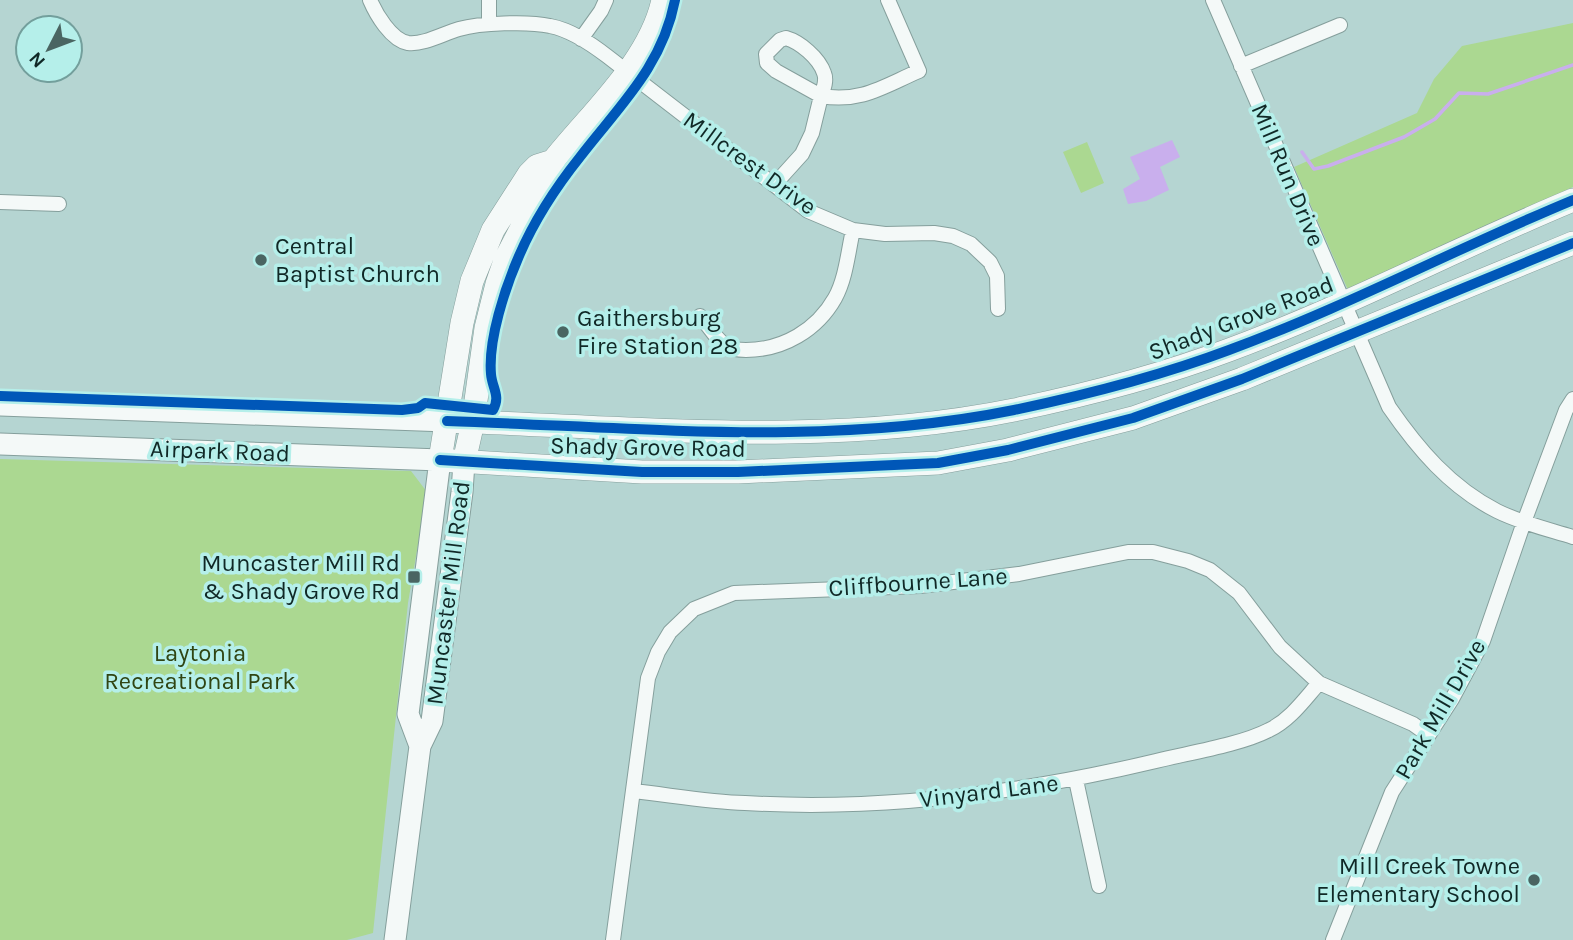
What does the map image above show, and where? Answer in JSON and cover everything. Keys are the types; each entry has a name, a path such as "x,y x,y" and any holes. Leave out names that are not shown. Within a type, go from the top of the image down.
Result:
{"main road":[{"name":"Muncaster Mill Road","path":"440,460 462,323 472,281 488,240 529,174 537,166 553,161 628,72 650,36 663,0"},
{"name":"Muncaster Mill Road","path":"464,462 473,422 486,328 497,285 512,247 534,204 554,175 553,161"},
{"name":"Shady Grove Road","path":"447,421 718,433 873,429 1015,410 1131,381 1229,351 1573,200"},
{"name":"Shady Grove Road","path":"440,460 642,472 738,472 938,463 1008,450 1133,418 1242,379 1573,243"}],"street":[{"name":"Millcrest Drive","path":"370,0 393,35 407,43 462,28 489,24 549,26 581,39 808,211 853,230 885,234 934,233 953,236 971,244 990,262 997,276 998,309"},
{"path":"489,0 489,24"},
{"path":"581,39 606,0"},
{"path":"774,185 802,154 812,133 821,96 841,99 859,97 919,71 888,0"},
{"name":"Mill Run Drive","path":"1213,0 1389,407 1415,444 1443,474 1466,492 1496,510 1524,522 1573,537"},
{"path":"1241,66 1340,25"},
{"path":"0,202 59,204"},
{"path":"700,316 725,345 738,350 762,350 780,345 810,329 836,296 853,230"},
{"name":"Park Mill Drive","path":"1333,940 1392,792 1452,699 1483,641 1524,522 1566,410 1573,399"},
{"name":"Airpark Road","path":"0,405 447,421"},
{"name":"Airpark Road","path":"0,444 440,460"},
{"name":"Muncaster Mill Road","path":"420,746 408,714 440,460"},
{"name":"Muncaster Mill Road","path":"395,940 420,746 432,721 464,462"},
{"name":"Cliffbourne Lane","path":"613,940 648,678 658,652 670,632 694,609 734,593 920,586 1019,575 1128,552 1153,552 1210,570 1239,593 1280,648 1319,683 1413,724 1427,734"},
{"name":"Vinyard Lane","path":"634,791 744,803 831,804 922,801 1076,780 1225,744 1269,730 1294,712 1319,683"},
{"path":"1076,780 1099,886"}],"green space":[{"path":"1573,23 1573,187 1348,290 1294,167 1417,113 1434,79 1462,46"},
{"path":"1087,142 1104,183 1081,193 1063,152"},
{"name":"Laytonia Recreational Park","path":"0,459 411,471 427,492 408,603 373,933 347,940 0,940"}],"shaded area":[{"path":"1172,140 1180,157 1160,167 1169,190 1146,201 1128,204 1123,189 1140,179 1130,157"}],"waterway":[{"path":"1302,152 1314,169 1328,166 1404,137 1435,119 1459,93 1488,94 1573,65"}],"cycle path":[{"path":"0,396 402,410 418,408 425,403 493,410 496,396 491,374 492,346 503,298 519,256 554,192 650,65 669,24 675,0"},
{"path":"447,421 660,430 802,432 944,422 1014,410 1123,384 1229,350 1316,315 1573,200"},
{"path":"440,460 642,472 738,472 938,463 1008,450 1133,418 1242,379 1573,243"}],"place":[{"name":"Central Baptist Church","path":"261,260"},
{"name":"Gaithersburg Fire Station 28","path":"563,332"},
{"name":"Muncaster Mill Rd & Shady Grove Rd","path":"414,577"},
{"name":"Mill Creek Towne Elementary School","path":"1534,880"}]}
